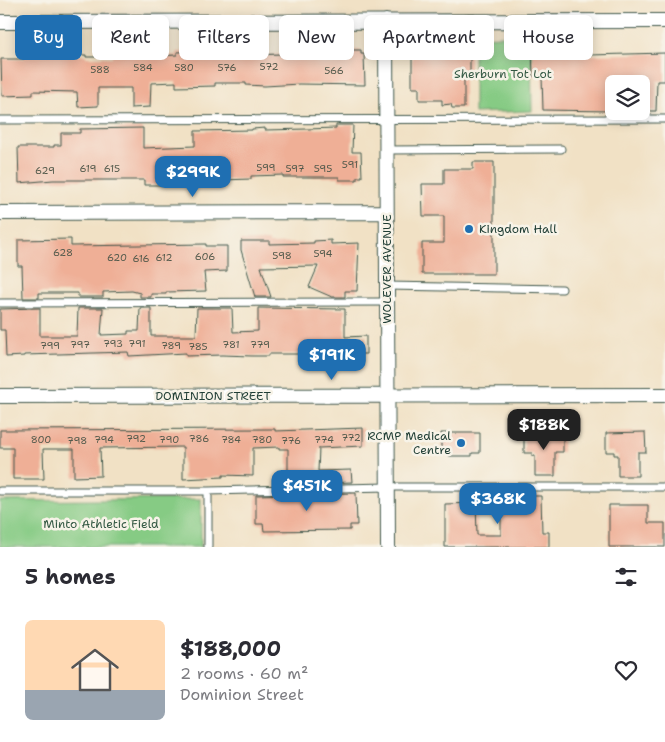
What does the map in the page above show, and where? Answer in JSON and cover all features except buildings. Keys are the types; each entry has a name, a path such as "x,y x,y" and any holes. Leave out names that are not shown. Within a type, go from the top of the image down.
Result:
{"street":[{"path":"494,21 665,20"},
{"path":"0,22 364,21"},
{"name":"WOLEVER AVENUE","path":"386,60 388,547"},
{"path":"0,213 386,212"},
{"name":"DOMINION STREET","path":"0,396 665,395"}],"lane":[{"path":"0,120 665,119"},
{"path":"386,150 561,149"},
{"path":"387,286 562,289"},
{"path":"0,303 387,302"},
{"path":"0,491 208,491 388,486 665,487"},
{"path":"208,491 208,547"}],"green space":[{"name":"Sherburn Tot Lot","path":"494,36 504,36 504,60 531,60 532,111 474,113 474,60 494,60"},
{"name":"Minto Athletic Field","path":"201,499 201,547 0,547 0,501"}],"place":[{"name":"Kingdom Hall","path":"469,229"},
{"name":"RCMP Medical Centre","path":"461,443"}]}
